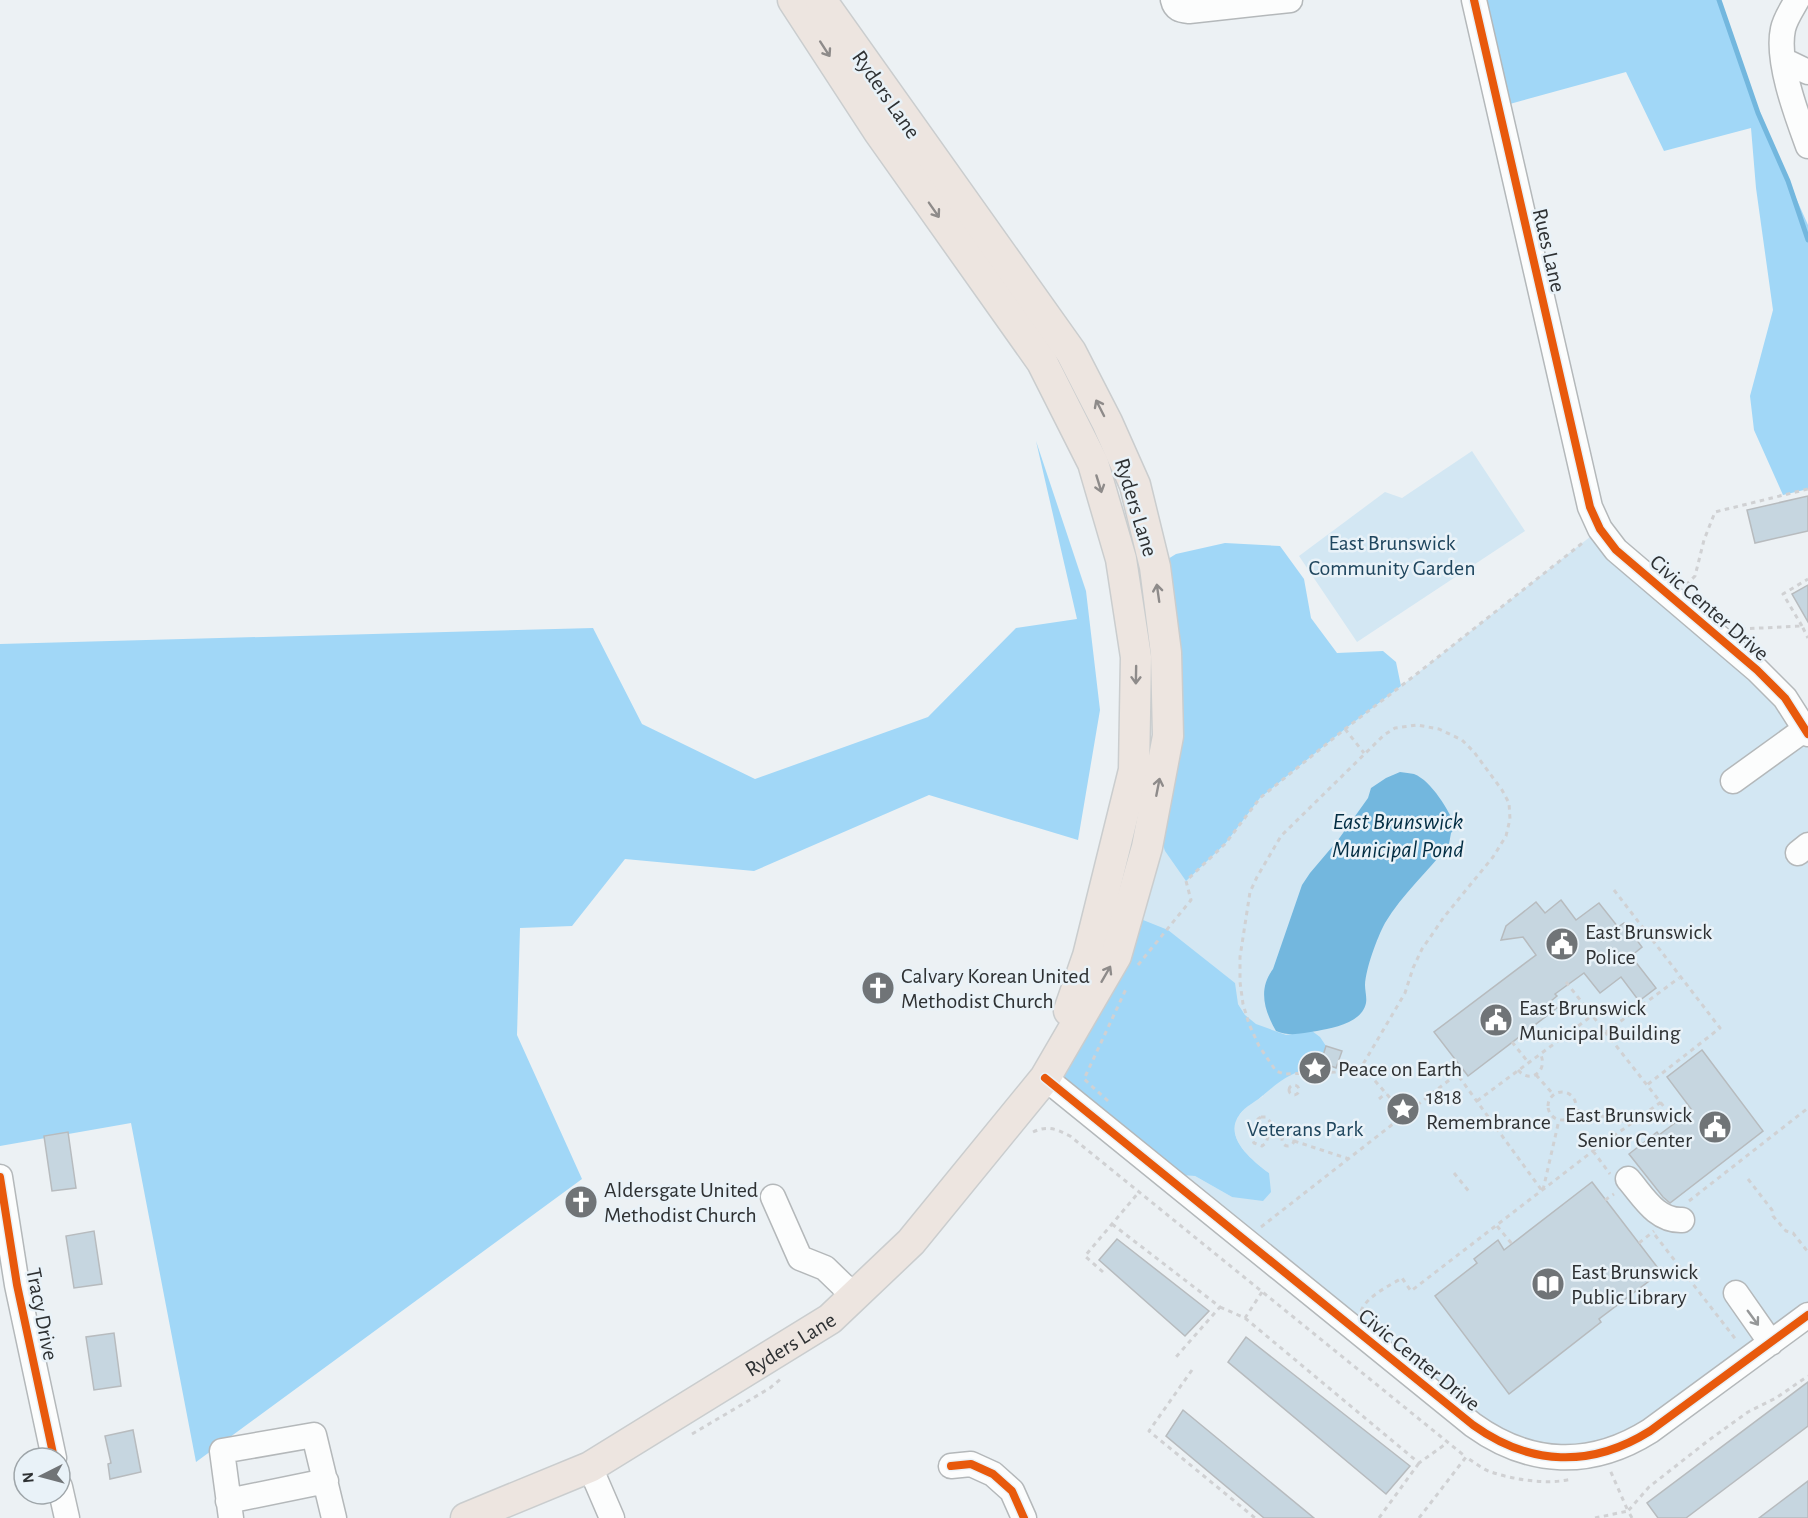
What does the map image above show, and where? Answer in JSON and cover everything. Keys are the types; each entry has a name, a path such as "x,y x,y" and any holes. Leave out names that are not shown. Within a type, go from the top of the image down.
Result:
{"main road":[{"name":"Ryders Lane","path":"793,0 879,132 1042,362 1093,463 1121,559 1136,657 1134,770 1088,956 1044,1078"},
{"name":"Ryders Lane","path":"466,1518 590,1467 830,1319 911,1242 1044,1078 1116,956 1147,847 1168,736 1166,653 1155,567 1134,485 1107,422 1071,352 821,0"}],"street":[{"path":"1173,0 1174,6 1178,9 1189,12 1290,0"},
{"name":"Rues Lane","path":"1474,0 1595,518"},
{"path":"1797,0 1783,27 1781,44 1783,60 1808,147"},
{"path":"1783,60 1808,72"},
{"name":"Civic Center Drive","path":"1595,518 1616,550 1757,670 1785,698 1806,732"},
{"path":"1733,781 1806,732"},
{"name":"Civic Center Drive","path":"1044,1078 1489,1437 1517,1450 1547,1457 1578,1458 1630,1443 1650,1431 1808,1315"},
{"name":"Tracy Drive","path":"0,1177 9,1287 51,1446"},
{"path":"1621,1179 1660,1215 1673,1220 1675,1217"},
{"path":"773,1197 800,1258 825,1268 854,1296"},
{"path":"1736,1293 1771,1342"},
{"path":"326,1481 229,1509 222,1451 314,1435 326,1481 334,1518"},
{"path":"951,1466 970,1464 993,1474 1012,1491 1024,1518"},
{"path":"590,1467 612,1518"}],"path":[{"path":"1681,590 1695,576 1714,512 1808,489"},
{"path":"1135,969 1191,900 1186,881 1225,844 1260,798 1344,729 1385,699 1595,518"},
{"path":"1808,579 1783,594 1808,638"},
{"path":"1730,630 1802,626"},
{"path":"1417,725 1439,729 1462,740 1485,765 1509,803 1510,819 1506,836 1493,857 1422,949 1405,993 1362,1066 1335,1072 1289,1075 1276,1071 1259,1046 1245,1015 1240,982 1240,957 1250,892 1281,836 1364,753 1395,728 1417,725"},
{"path":"1344,729 1364,753"},
{"path":"1614,890 1720,1028 1647,1084"},
{"path":"1606,1032 1680,977"},
{"path":"1566,982 1676,1122"},
{"path":"1109,1101 1084,1079 1126,989"},
{"path":"1477,1101 1593,1015"},
{"path":"1512,1042 1528,1062"},
{"path":"1518,1070 1525,1076 1536,1075 1544,1061 1540,1053"},
{"path":"1362,1066 1405,1115"},
{"path":"1258,1229 1457,1074 1543,1191"},
{"path":"1536,1075 1554,1095"},
{"path":"1559,1092 1568,1094 1575,1101 1575,1110 1570,1117 1559,1120 1553,1118 1548,1110 1549,1101 1559,1092"},
{"path":"1379,1099 1386,1093"},
{"path":"1350,1326 1361,1314 1364,1306 1377,1294 1402,1278 1411,1291 1593,1151 1661,1102"},
{"path":"1639,1243 1675,1217 1808,1108"},
{"path":"1575,1110 1632,1123"},
{"path":"1266,1117 1271,1120 1269,1134 1266,1143 1262,1146 1254,1143 1252,1139 1258,1119 1266,1117"},
{"path":"1543,1191 1559,1120"},
{"path":"1027,1135 1042,1128 1054,1128 1070,1136 1448,1443 1489,1472 1526,1480 1576,1478"},
{"path":"1269,1134 1283,1138"},
{"path":"1283,1138 1286,1134 1290,1134 1294,1141 1349,1159"},
{"path":"1283,1138 1283,1143 1286,1145 1294,1141"},
{"path":"1593,1151 1621,1179"},
{"path":"1454,1173 1471,1194"},
{"path":"1748,1179 1786,1232 1793,1233 1808,1252"},
{"path":"1103,1272 1085,1256 1139,1192"},
{"path":"1646,1223 1750,1358"},
{"path":"1112,1224 1220,1307 1245,1318 1419,1464"},
{"path":"1497,1226 1512,1244"},
{"path":"1245,1318 1262,1292"},
{"path":"1176,1357 1220,1307"},
{"path":"1192,1370 1149,1431 1255,1518"},
{"path":"691,1434 770,1388 789,1373"},
{"path":"1595,1518 1628,1511 1648,1487 1709,1440 1748,1412 1776,1398 1808,1376"},
{"path":"1379,1518 1419,1464 1448,1443"},
{"path":"1419,1518 1466,1457"},
{"path":"1610,1469 1632,1518"}],"green space":[{"name":"East Brunswick Community Garden","path":"1472,451 1525,531 1357,642 1299,556 1385,492 1402,498"},
{"name":"Veterans Park","path":"1600,529 1808,734 1808,1315 1637,1439 1517,1450 1162,1174 1195,1176 1232,1197 1269,1173 1248,1155 1237,1139 1235,1130 1241,1113 1263,1096 1245,1015 1238,1004 1128,914 1153,814 1186,880 1225,844 1260,798"}],"shaded area":[{"path":"1474,0 1719,0 1758,113 1808,225 1808,489 1783,495 1754,430 1750,396 1773,310 1756,188 1751,128 1664,151 1626,72 1499,107"},
{"path":"1036,441 1086,591 1100,710 1078,840 929,795 754,871 625,859 572,926 520,928 517,1035 582,1179 196,1462 131,1123 0,1146 0,644 593,628 642,724 755,779 928,717 1016,628 1077,619"},
{"path":"1225,543 1280,546 1304,579 1311,618 1337,653 1383,651 1396,662 1401,686 1260,798 1225,844 1186,881 1165,851 1153,814 1155,567 1176,554"},
{"path":"1128,914 1168,930 1235,983 1238,1004 1245,1015 1256,1024 1286,1035 1312,1031 1326,1046 1321,1062 1279,1082 1245,1109 1235,1123 1237,1140 1242,1148 1269,1173 1271,1192 1263,1201 1232,1197 1195,1176 1162,1174 1045,1078"}],"water":[{"name":"East Brunswick Municipal Pond","path":"1400,772 1414,774 1421,778 1439,797 1456,827 1451,833 1449,844 1399,902 1385,923 1370,962 1365,985 1366,1003 1359,1015 1346,1023 1317,1031 1292,1034 1276,1031 1264,1000 1265,984 1273,969 1302,885 1368,798 1371,788"}],"building":[{"path":"1808,496 1808,531 1755,543 1747,510"},
{"path":"1808,585 1808,622 1792,594"},
{"path":"1561,900 1576,920 1599,903 1618,927 1624,923 1642,947 1631,956 1656,988 1639,1001 1621,977 1600,993 1584,973 1555,994 1557,996 1551,1001 1557,1008 1468,1076 1434,1032 1536,955 1523,937 1501,940 1506,926 1536,902 1545,913"},
{"path":"1326,1046 1342,1051 1336,1068 1321,1062"},
{"name":"East Brunswick Senior Center","path":"1702,1050 1763,1131 1670,1203 1629,1154 1657,1132 1659,1135 1692,1110 1667,1077"},
{"path":"68,1132 76,1188 52,1191 44,1136"},
{"name":"East Brunswick Public Library","path":"1592,1182 1661,1272 1599,1319 1601,1322 1509,1394 1435,1296 1477,1263 1474,1259 1498,1240 1504,1250"},
{"path":"94,1231 102,1284 74,1288 66,1236"},
{"path":"1117,1239 1209,1311 1185,1336 1099,1260"},
{"path":"114,1333 121,1386 94,1390 86,1337"},
{"path":"1246,1337 1410,1466 1386,1494 1228,1362"},
{"path":"1808,1382 1808,1426 1686,1518 1658,1518 1647,1503"},
{"path":"1183,1410 1314,1518 1264,1518 1166,1436"},
{"path":"133,1430 141,1472 110,1479 108,1464 111,1463 105,1436"},
{"path":"1808,1481 1808,1518 1759,1518"}],"waterway":[{"path":"1719,0 1758,113 1788,181 1808,240"}],"cycle path":[{"path":"1474,0 1590,507 1600,529 1616,550 1757,670 1785,698 1808,734"},
{"path":"1045,1078 1473,1425 1495,1439 1538,1455 1583,1456 1628,1443 1650,1431 1808,1315"},
{"path":"0,1177 17,1285 51,1446"},
{"path":"951,1466 971,1464 993,1474 1012,1491 1024,1518"}],"place":[{"name":"East Brunswick Police","path":"1562,944"},
{"name":"Calvary Korean United Methodist Church","path":"878,988"},
{"name":"East Brunswick Municipal Building","path":"1496,1020"},
{"name":"Peace on Earth","path":"1315,1068"},
{"name":"1818 Remembrance","path":"1403,1109"},
{"name":"East Brunswick Senior Center","path":"1715,1127"},
{"name":"Aldersgate United Methodist Church","path":"581,1202"},
{"name":"East Brunswick Public Library","path":"1548,1284"}]}
